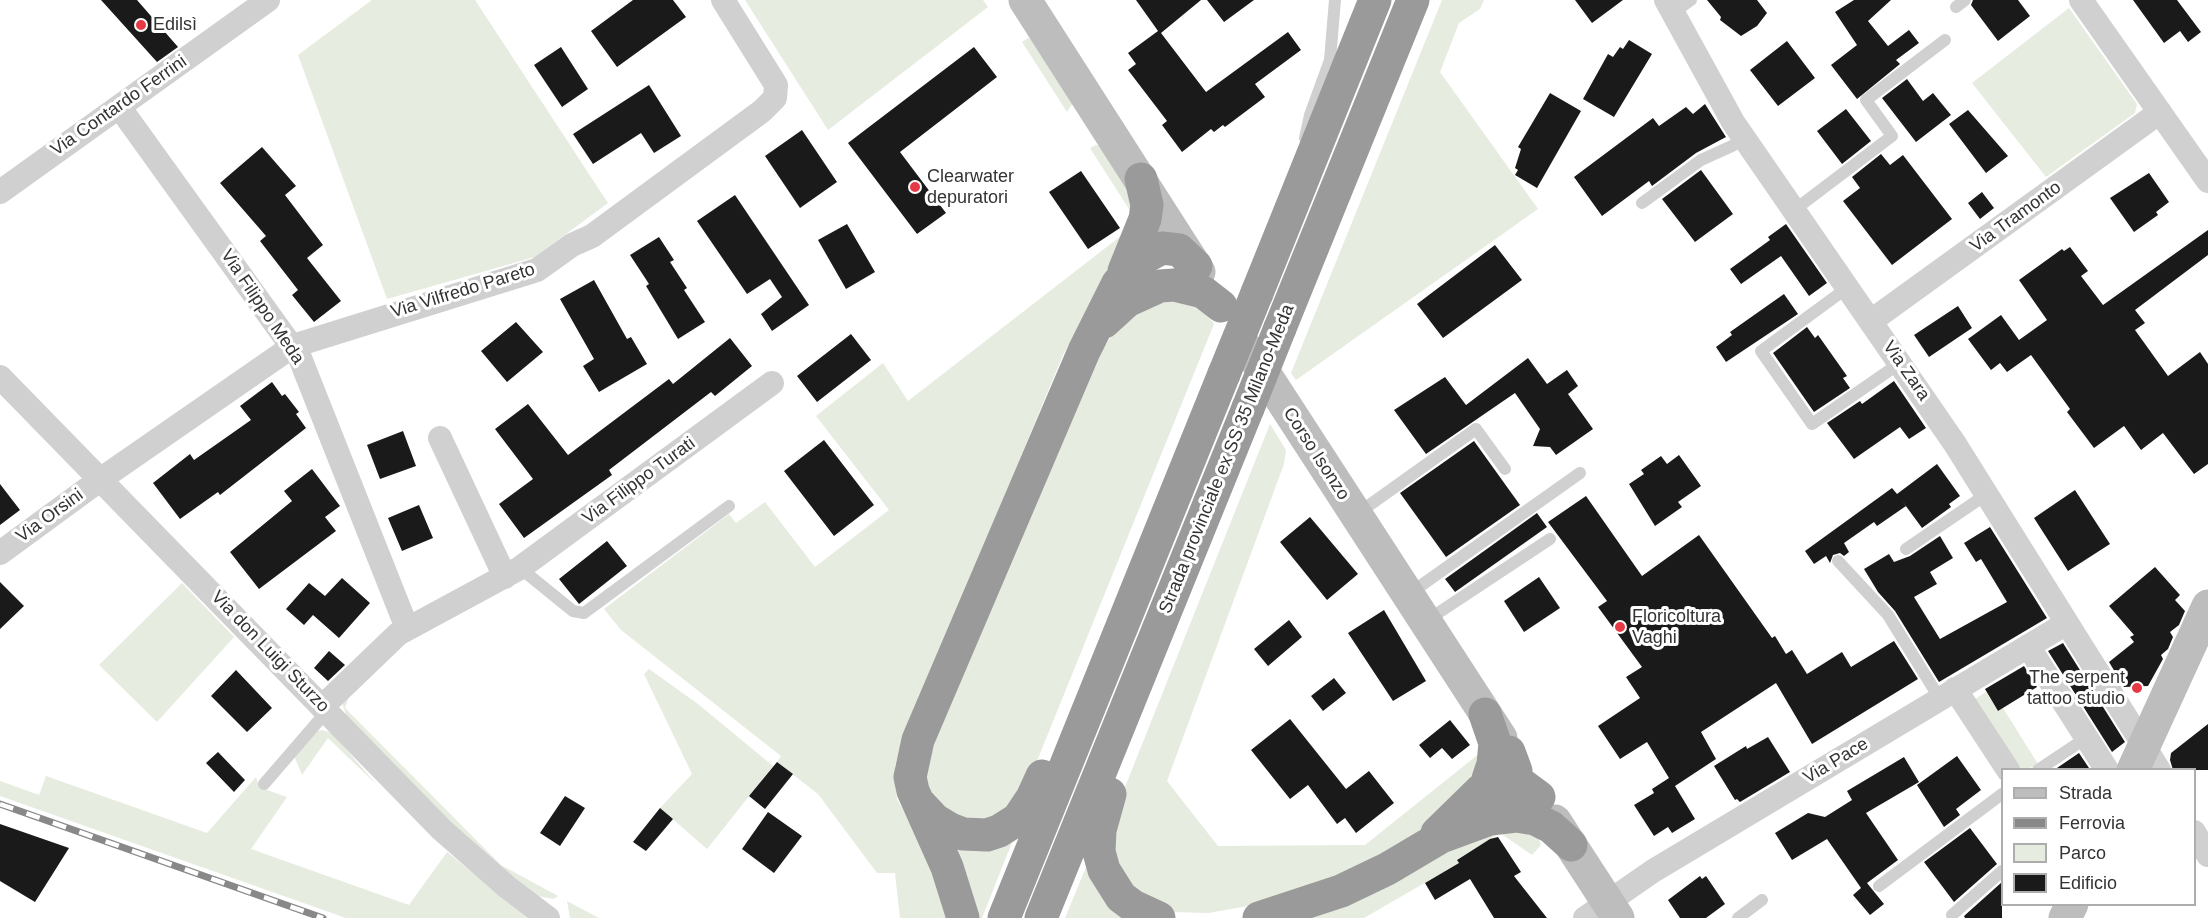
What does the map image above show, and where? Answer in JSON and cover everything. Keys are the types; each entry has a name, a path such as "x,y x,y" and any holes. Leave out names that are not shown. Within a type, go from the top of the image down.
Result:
{"highway":[{"name":"Strada provinciale ex SS 35 Milano-Meda","path":"1004,918 1376,0"},
{"name":"Strada provinciale ex SS 35 Milano-Meda","path":"1041,918 1413,0"},
{"path":"963,918 951,877 913,791 910,777 918,740 1084,351 1134,286 1134,251 1145,219 1147,205 1141,179"},
{"path":"1134,286 1129,269 1151,252 1162,248 1184,251"},
{"path":"1134,286 1174,285 1189,288 1203,292 1221,306"},
{"path":"913,791 920,804 935,820 963,834 987,835 1009,826 1018,819 1032,798 1071,711 1105,669"},
{"path":"1138,680 1130,738 1104,809 1099,852 1111,885 1133,906 1159,918"},
{"path":"1415,852 1481,790 1490,776 1495,754 1492,729 1485,714"},
{"path":"1481,790 1503,778 1522,776"},
{"path":"1259,918 1341,891 1471,825 1504,804 1522,776"},
{"path":"1471,825 1503,816 1535,819 1551,827 1571,845"}],"street":[{"name":"Via Contardo Ferrini","path":"0,192 268,0"},
{"name":"Via Vilfredo Pareto","path":"101,479 293,346 537,270 572,245 592,236 762,111 775,98 777,85 723,0"},
{"name":"Corso Isonzo","path":"1025,0 1141,179 1184,251 1485,714 1522,776 1571,845 1603,913"},
{"path":"2080,0 2208,181"},
{"name":"Via Zara","path":"1676,4 1744,138 1900,363 1987,494 2067,623 2146,761"},
{"name":"Via Filippo Meda","path":"120,108 293,346 407,628"},
{"name":"Via Tramonto","path":"1870,321 2160,112"},
{"name":"Via don Luigi Sturzo","path":"0,377 442,830 500,882 548,918"},
{"name":"Via Filippo Turati","path":"325,708 380,649 407,628 513,573 772,383"},
{"path":"440,438 513,573"},
{"name":"Via Orsini","path":"0,553 101,479"},
{"path":"2146,761 2208,606"},
{"name":"Via Pace","path":"1603,913 1653,871 2067,623"},
{"path":"2028,646 2106,768"},
{"path":"1948,694 2006,768"},
{"path":"2196,835 2208,855"}],"lane":[{"path":"1303,180 1305,132 1333,47 1335,0"},
{"path":"1793,211 1893,136 1866,100 1945,40"},
{"path":"1642,203 1701,160 1731,147 1744,138"},
{"path":"1847,288 1761,351 1799,406 1812,424 1900,363"},
{"path":"1356,514 1476,429 1505,469"},
{"path":"1417,608 1580,473"},
{"path":"1906,549 1987,494"},
{"path":"513,573 573,611 584,614 729,506"},
{"path":"1417,608 1550,538"},
{"path":"1838,561 1888,615 1948,694"},
{"path":"264,784 325,708"},
{"path":"2041,768 2086,738"},
{"path":"1879,886 2001,795"},
{"path":"1952,915 2001,872"},
{"path":"1738,918 1762,900"}],"green space":[{"path":"372,0 475,0 608,203 535,257 387,299 298,55"},
{"path":"745,0 983,0 988,7 828,130"},
{"path":"1442,0 1484,0 1480,9 1459,23 1440,72 1538,209 1296,380 1291,373"},
{"path":"2069,8 2137,104 2135,113 2046,177 1972,83"},
{"path":"1028,38 1033,40 1073,103 1067,112 1022,42"},
{"path":"1096,145 1101,146 1126,186 1134,217 1090,148"},
{"path":"1126,232 1124,244 1063,355 899,750 895,766 897,799 920,839 952,918 900,918 895,873 877,873 818,794 777,762 781,756 621,630 604,609 729,514 736,523 765,502 815,567 889,510 816,416 883,363 908,401"},
{"path":"1187,301 1204,311 1214,324 1024,793 1004,817 959,822 927,791 925,763 1100,353 1117,328 1150,302"},
{"path":"1270,424 1286,450 1284,464 1167,781 1218,846 1365,845 1480,753 1482,765 1439,816 1414,835 1348,873 1248,906 1208,913 1171,912 1144,902 1112,865 1117,807"},
{"path":"182,583 234,637 157,722 99,665"},
{"path":"649,669 698,704 773,766 707,849 660,808 692,774 644,674"},
{"path":"1986,692 1998,711 2003,708 2038,764 2030,768 2015,768 1972,701"},
{"path":"349,696 345,708 501,865 558,896 554,899 537,896 474,847 347,717 342,703"},
{"path":"316,731 332,733 377,785 328,738 302,775 295,758 297,751"},
{"path":"46,776 207,833 256,777 258,783 267,790 287,797 251,849 409,905 447,852 529,918 346,918 0,796 0,781 39,795"},
{"path":"1501,825 1538,837 1541,845 1532,855 1500,833 1458,859 1459,863 1364,918 1309,918 1468,839"},
{"path":"945,837 1013,840 982,918 972,918"},
{"path":"1089,860 1137,918 1065,918"},
{"path":"567,901 599,918 570,918"}],"building":[{"name":"Edilsì","path":"101,0 137,0 178,47 157,62"},
{"path":"633,0 673,0 686,17 617,67 591,31"},
{"path":"1136,0 1201,0 1161,33 1206,92 1288,32 1301,50 1255,84 1265,97 1225,127 1223,125 1214,132 1211,129 1182,152 1162,125 1167,121 1128,70 1136,64 1128,53 1158,31"},
{"path":"1207,0 1254,0 1224,22"},
{"path":"1575,0 1623,0 1592,23"},
{"path":"1707,0 1757,0 1767,13 1757,26 1741,36 1720,20 1721,17"},
{"path":"1854,0 1891,0 1868,21 1888,46 1909,30 1919,43 1896,60 1900,64 1857,99 1831,65 1857,45 1835,12"},
{"path":"1973,0 2018,0 2030,16 1998,41 1971,5"},
{"path":"2133,0 2177,0 2201,32 2188,42 2180,31 2164,43"},
{"path":"1629,40 1652,54 1614,117 1583,99 1608,54 1613,57"},
{"path":"1787,41 1815,78 1778,106 1750,70"},
{"path":"561,47 588,89 562,107 534,65"},
{"path":"974,47 997,77 900,152 946,213 917,234 848,143"},
{"path":"1907,79 1923,101 1933,93 1951,115 1916,142 1882,98"},
{"path":"649,85 681,136 654,153 641,133 593,164 573,134"},
{"path":"1550,93 1581,111 1537,188 1515,175 1518,170 1515,168 1521,149 1518,147"},
{"path":"1705,104 1726,137 1696,153 1652,186 1649,181 1602,216 1574,177 1653,118 1659,126 1686,107 1693,114"},
{"path":"1846,109 1871,141 1842,164 1817,131"},
{"path":"1968,110 2008,156 1986,173 1949,124"},
{"path":"802,130 837,182 800,208 765,156"},
{"path":"262,147 296,186 285,195 323,245 307,258 341,301 314,322 292,295 298,290 260,241 266,236 220,183"},
{"path":"1881,154 1890,165 1903,155 1952,219 1892,265 1843,201 1860,188 1852,177"},
{"path":"1701,170 1733,214 1695,242 1662,199"},
{"path":"1081,171 1120,228 1088,249 1049,192"},
{"path":"2149,173 2169,202 2156,212 2158,215 2134,232 2110,198"},
{"path":"1982,192 1994,208 1980,219 1968,203"},
{"path":"735,195 809,305 772,331 761,314 782,297 770,279 747,294 697,221"},
{"path":"847,224 875,272 846,289 818,240"},
{"path":"1786,224 1827,283 1809,296 1781,256 1741,284 1730,269 1770,240 1768,237"},
{"path":"2208,230 2208,255 2135,310 2145,323 2135,330 2168,376 2200,352 2208,364 2208,464 2194,474 2163,433 2141,450 2124,426 2094,448 2067,412 2070,409 2031,355 2007,372 2000,363 1991,370 1968,339 2001,315 2019,340 2047,320 2019,280 2062,249 2064,251 2070,247 2088,271 2081,276 2103,305"},
{"path":"659,237 674,260 670,262 687,288 684,290 705,322 678,339 646,286 649,284 630,255"},
{"path":"1495,245 1522,280 1443,338 1417,304"},
{"path":"594,280 627,339 631,337 647,364 599,392 583,366 594,359 560,299"},
{"path":"1784,294 1798,314 1726,362 1716,347 1732,335 1730,332"},
{"path":"1958,306 1972,328 1929,357 1914,335"},
{"path":"516,322 543,352 507,382 481,351"},
{"path":"1807,327 1815,338 1818,335 1847,376 1843,378 1850,388 1814,412 1773,353"},
{"path":"851,334 871,360 817,402 797,376"},
{"path":"730,338 752,366 715,396 711,392 609,470 612,475 524,538 499,504 533,479 495,429 528,404 568,455 669,379 673,384"},
{"path":"1528,358 1547,384 1567,370 1578,386 1568,394 1593,429 1556,455 1550,447 1533,446 1540,429 1515,393 1426,454 1394,410 1445,377 1466,405"},
{"path":"1894,381 1926,428 1909,439 1900,427 1854,459 1827,423 1860,401 1862,404"},
{"path":"272,382 282,396 285,394 299,412 296,414 306,428 220,495 218,492 180,519 153,483 190,454 194,460 251,420 240,406"},
{"path":"403,431 416,466 380,479 367,445"},
{"path":"824,440 874,505 834,536 784,471"},
{"path":"1474,441 1520,505 1446,557 1400,493"},
{"path":"1679,455 1701,486 1678,502 1682,507 1655,526 1629,484 1644,474 1641,470 1661,456 1667,464"},
{"path":"1937,464 1960,496 1949,504 1951,507 1922,528 1906,506 1877,526 1874,522 1844,543 1849,552 1844,556 1840,553 1833,555 1830,563 1826,556 1814,564 1805,551 1892,488 1897,494"},
{"path":"312,469 340,506 325,517 336,531 259,589 230,552 292,501 284,491"},
{"path":"0,484 20,510 0,525"},
{"path":"2075,490 2110,544 2068,571 2034,518"},
{"path":"1586,496 1642,576 1699,535 1772,638 1775,636 1786,654 1792,650 1807,674 1842,652 1851,667 1894,641 1918,679 1812,744 1776,683 1701,732 1716,759 1675,786 1695,819 1672,833 1668,827 1654,836 1634,805 1654,793 1652,789 1669,778 1647,742 1620,759 1598,726 1640,698 1626,677 1642,667 1598,607 1607,601 1548,522"},
{"path":"419,505 433,538 402,551 388,518"},
{"path":"1537,513 1547,527 1455,592 1445,579"},
{"path":"1310,517 1358,574 1327,600 1280,542"},
{"path":"1990,527 2047,618 1939,682 1895,611 1878,592 1864,569 1889,554 1894,562 1910,556 1940,536 1953,558 1930,572 1937,584 1914,597 1940,639 2007,602 1981,559 1976,562 1964,543"},
{"path":"607,541 627,566 579,604 559,579"},
{"path":"2155,567 2180,595 2175,600 2185,611 2179,625 2170,632 2173,637 2168,649 2161,655 2163,659 2148,686 2124,687 2109,662 2134,642 2130,637 2134,635 2109,606"},
{"path":"1539,577 1560,608 1524,632 1504,601"},
{"path":"342,578 370,603 339,638 313,615 304,625 286,609 309,583 325,596"},
{"path":"0,582 24,606 0,629"},
{"path":"1384,610 1426,681 1393,701 1348,633"},
{"path":"1289,620 1302,637 1268,666 1254,649"},
{"path":"2063,643 2125,742 2112,752 2048,651"},
{"path":"329,651 345,665 328,681 314,668"},
{"path":"2024,666 2037,687 1998,711 1985,689"},
{"path":"236,670 272,708 247,732 211,696"},
{"path":"1334,678 1346,693 1323,711 1311,696"},
{"path":"1290,719 1346,789 1369,771 1394,803 1356,833 1345,818 1337,824 1308,785 1290,799 1251,750"},
{"path":"1450,720 1470,745 1452,759 1442,748 1430,758 1419,745"},
{"path":"2208,724 2208,770 2172,768 2171,753"},
{"path":"1768,737 1790,772 1740,802 1735,800 1714,766 1746,746 1747,749"},
{"path":"218,752 245,780 234,792 206,763"},
{"path":"2079,753 2089,768 2057,768"},
{"path":"1957,756 1981,790 1956,809 1960,815 1944,827 1917,785"},
{"path":"1904,757 1919,782 1866,813 1898,860 1867,883 1884,904 1870,915 1853,895 1861,888 1827,839 1792,860 1775,833 1808,813 1825,817 1852,800 1847,791"},
{"path":"777,762 793,774 765,809 749,796"},
{"path":"565,796 585,808 560,846 540,833"},
{"path":"660,808 673,819 646,851 633,842"},
{"path":"768,812 802,836 774,873 742,849"},
{"path":"0,824 69,848 35,902 0,881"},
{"path":"1970,828 1997,864 1954,902 1924,862"},
{"path":"1498,837 1521,872 1514,876 1547,918 1494,918 1470,879 1435,900 1425,883 1459,863 1457,860 1490,839"},
{"path":"1700,876 1702,879 1706,876 1725,904 1706,918 1680,918 1668,900"},
{"path":"2001,883 2002,918 1965,918 1964,916"}],"railway":[{"path":"0,804 323,918"}],"place":[{"name":"Edilsì","path":"141,25"},
{"name":"Clearwater depuratori","path":"915,187"},
{"name":"Floricoltura Vaghi","path":"1620,627"},
{"name":"The serpent tattoo studio","path":"2137,688"}]}
